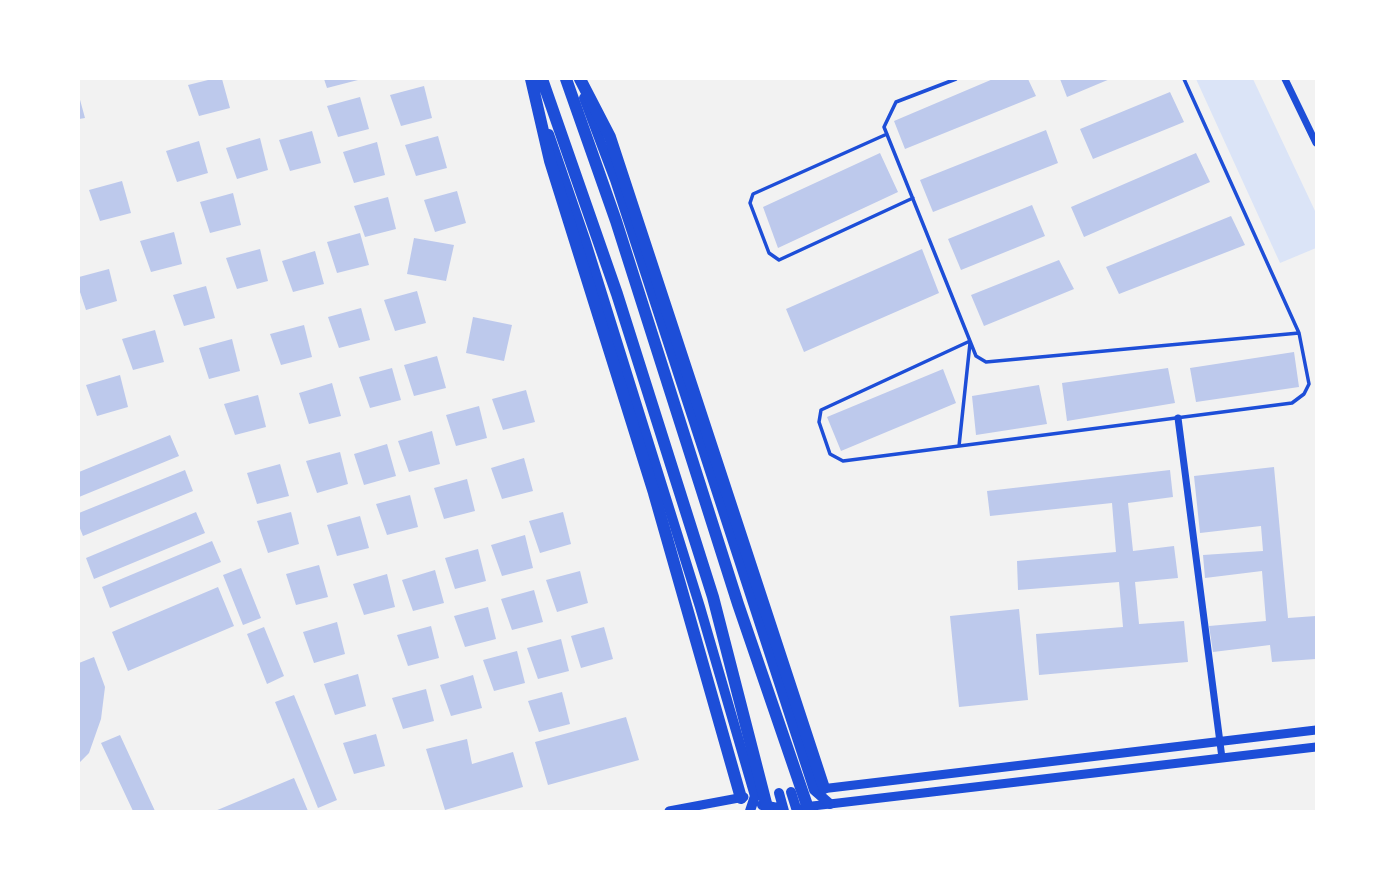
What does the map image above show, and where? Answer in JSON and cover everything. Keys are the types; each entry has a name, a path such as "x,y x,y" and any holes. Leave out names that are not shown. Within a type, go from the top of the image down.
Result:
{"highway":[{"path":"530,79 550,161 695,639 749,804"},
{"path":"542,79 617,294 713,597 768,811"},
{"path":"566,79 616,221 738,604 809,811"},
{"path":"579,79 610,137 753,571 819,789"}],"main road":[{"path":"530,79 585,239 700,607 749,804 783,810 785,793"},
{"path":"579,79 819,789 831,808"},
{"path":"695,639 700,607"},
{"path":"785,793 796,810 819,789"}],"street":[{"path":"1285,79 1316,143"},
{"path":"1178,418 1222,758"},
{"path":"669,811 749,804 785,793 1316,730"},
{"path":"762,811 831,808 1316,747"}],"lane":[{"path":"956,79 897,102 884,127 976,356 986,362 1299,333"},
{"path":"970,341 821,410 819,422 830,454 843,461 1292,403 1304,394 1309,384 1299,333 1184,79"},
{"path":"887,134 753,194 750,203 769,253 779,260 913,198"},
{"path":"960,446 970,341"}],"shaded area":[{"path":"1196,79 1253,79 1316,213 1316,248 1280,263"}],"building":[{"path":"222,79 230,108 199,116 188,85"},
{"path":"324,79 358,79 358,80 327,88"},
{"path":"993,79 1028,79 1036,96 905,149 894,121"},
{"path":"1060,79 1110,79 1067,97"},
{"path":"424,86 432,118 401,126 390,95"},
{"path":"1170,92 1184,122 1093,159 1080,129"},
{"path":"79,96 85,118 79,119"},
{"path":"360,97 369,129 338,137 327,106"},
{"path":"1046,130 1058,163 933,212 920,180"},
{"path":"312,131 321,163 290,171 279,140"},
{"path":"438,136 447,168 416,176 405,145"},
{"path":"260,138 268,170 237,179 226,148"},
{"path":"199,141 208,173 177,182 166,151"},
{"path":"377,142 385,175 354,183 343,152"},
{"path":"880,153 898,192 778,248 763,207"},
{"path":"1196,153 1210,182 1084,237 1071,207"},
{"path":"122,181 131,213 100,221 89,190"},
{"path":"457,191 466,223 435,232 424,200"},
{"path":"233,193 241,225 210,233 200,202"},
{"path":"388,197 396,229 365,237 354,206"},
{"path":"1032,205 1045,236 961,270 948,239"},
{"path":"1231,216 1245,245 1119,294 1106,267"},
{"path":"174,232 182,264 151,272 140,241"},
{"path":"360,233 369,265 337,273 327,242"},
{"path":"414,238 454,245 446,281 407,274"},
{"path":"260,249 268,281 237,289 226,258"},
{"path":"922,249 939,293 804,352 786,309"},
{"path":"315,251 324,284 293,292 282,261"},
{"path":"1059,260 1074,289 984,326 971,295"},
{"path":"109,269 117,301 86,310 79,289 79,277"},
{"path":"206,286 215,318 184,326 173,295"},
{"path":"417,291 426,323 395,331 384,300"},
{"path":"361,308 370,340 339,348 328,317"},
{"path":"473,317 512,325 504,361 466,353"},
{"path":"304,325 312,357 281,365 270,334"},
{"path":"155,330 164,362 133,370 122,339"},
{"path":"232,339 240,371 209,379 199,348"},
{"path":"1294,352 1299,387 1196,402 1190,368"},
{"path":"437,356 446,388 414,396 404,365"},
{"path":"392,368 401,400 370,408 359,377"},
{"path":"1168,368 1175,403 1067,421 1062,383"},
{"path":"943,369 956,403 841,451 827,417"},
{"path":"120,375 128,407 97,416 86,385"},
{"path":"332,383 341,416 309,424 299,393"},
{"path":"1039,385 1047,424 976,435 972,396"},
{"path":"526,390 535,422 503,430 492,399"},
{"path":"258,395 266,427 235,435 224,404"},
{"path":"479,406 487,438 456,446 446,415"},
{"path":"432,431 440,464 409,472 398,441"},
{"path":"170,435 179,456 79,497 79,472"},
{"path":"387,444 396,476 364,485 354,454"},
{"path":"340,452 348,484 317,493 306,461"},
{"path":"524,458 533,491 502,499 491,468"},
{"path":"280,464 289,496 257,504 247,473"},
{"path":"1274,467 1288,618 1316,616 1316,659 1272,662 1270,645 1213,652 1209,626 1266,621 1262,571 1205,578 1203,555 1263,551 1261,526 1200,533 1194,476"},
{"path":"185,470 193,491 83,536 79,526 79,513"},
{"path":"1170,470 1173,497 1128,503 1133,551 1174,546 1178,578 1135,582 1139,624 1184,621 1188,662 1039,675 1036,634 1123,627 1119,582 1018,590 1017,561 1116,552 1112,503 990,516 987,491"},
{"path":"467,479 475,511 444,519 434,488"},
{"path":"410,495 418,527 387,535 376,504"},
{"path":"196,512 205,533 94,579 86,558"},
{"path":"291,512 299,544 268,553 257,521"},
{"path":"563,512 571,544 540,553 529,521"},
{"path":"360,516 369,548 337,556 327,525"},
{"path":"525,535 533,568 502,576 491,545"},
{"path":"212,541 221,562 110,608 102,587"},
{"path":"478,549 486,581 455,589 445,558"},
{"path":"319,565 328,597 296,605 286,574"},
{"path":"241,568 261,618 243,625 223,575"},
{"path":"435,570 444,603 413,611 402,580"},
{"path":"580,571 588,603 557,612 546,580"},
{"path":"387,574 395,607 364,615 353,584"},
{"path":"218,587 234,626 128,671 112,632"},
{"path":"534,590 543,622 512,630 501,599"},
{"path":"488,607 496,639 465,647 454,616"},
{"path":"1019,609 1028,700 959,707 950,616"},
{"path":"337,622 345,654 314,663 303,632"},
{"path":"431,626 439,658 408,666 397,635"},
{"path":"264,627 284,676 267,684 247,634"},
{"path":"604,627 613,659 581,668 571,636"},
{"path":"561,639 569,671 538,679 527,648"},
{"path":"517,651 525,683 494,691 483,660"},
{"path":"94,657 105,687 101,719 89,753 79,763 79,663"},
{"path":"358,674 366,706 335,715 324,684"},
{"path":"473,675 482,708 451,716 440,685"},
{"path":"426,689 434,721 403,729 392,698"},
{"path":"562,692 570,724 539,732 528,701"},
{"path":"294,695 337,800 318,808 275,702"},
{"path":"626,717 639,760 548,785 535,742"},
{"path":"376,734 385,766 354,774 343,743"},
{"path":"120,735 155,811 133,811 101,743"},
{"path":"467,739 472,764 513,752 523,787 445,810 426,749"},
{"path":"294,778 308,811 215,811"}]}
